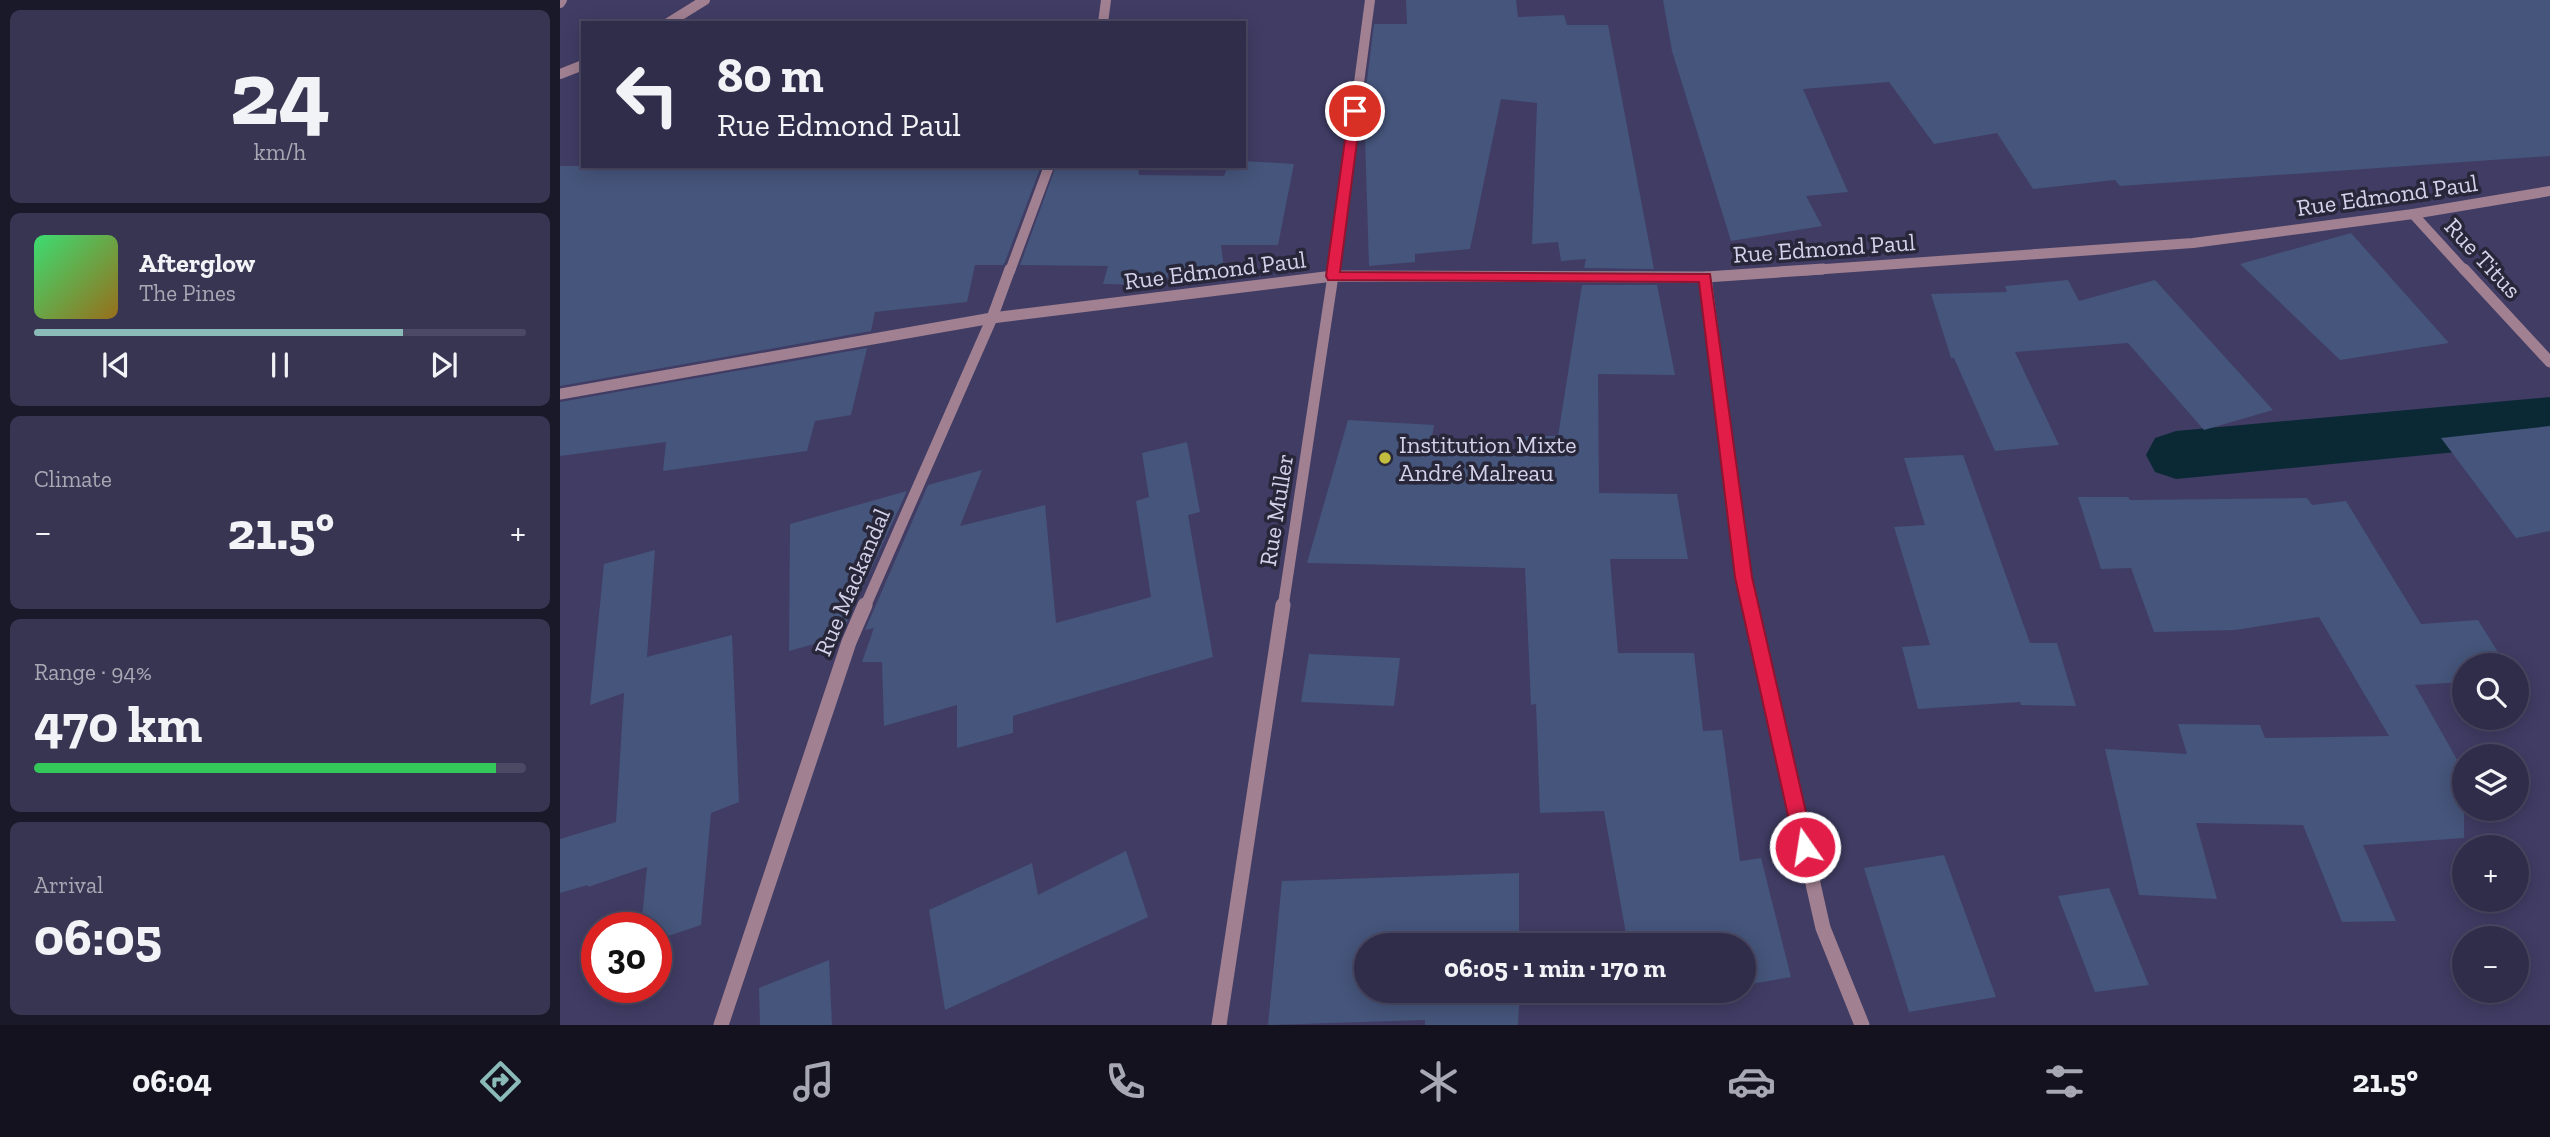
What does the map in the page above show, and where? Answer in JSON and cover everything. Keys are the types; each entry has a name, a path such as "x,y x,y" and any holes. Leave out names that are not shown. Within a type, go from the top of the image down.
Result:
{"street":[{"path":"671,21 705,0"},
{"path":"1103,21 1106,0"},
{"name":"Rue Muller","path":"1219,1025 1332,276 1370,0"},
{"path":"560,74 581,66"},
{"name":"Rue Mackandal","path":"721,1025 849,642 992,318 1048,168"},
{"name":"Rue Edmond Paul","path":"560,394 992,318 1332,276 1706,277 2193,243 2413,214 2550,191"},
{"name":"Rue Titus","path":"2413,214 2550,362"},
{"path":"1706,277 1744,577 1823,928 1862,1025"}],"building":[{"path":"1406,0 1516,0 1518,17 1564,15 1567,25 1608,25 1654,269 1584,268 1586,259 1561,261 1558,242 1532,244 1537,103 1501,99 1470,249 1415,254 1415,262 1369,266 1364,104 1374,24 1407,24"},
{"path":"1663,0 2550,0 2550,156 2120,186 2115,180 2033,189 1997,133 1934,144 1889,82 1803,89 1848,192 1806,196 1822,226 1731,241 1672,51"},
{"path":"1246,161 1294,164 1278,245 1221,245 1224,268 1154,280 1153,285 1103,284 1108,266 1020,265 1055,168 1138,168 1139,175 1224,176 1227,168 1246,168"},
{"path":"560,166 1040,168 1005,262 1003,265 975,265 967,302 875,312 871,331 560,386"},
{"path":"2351,233 2449,343 2340,360 2240,264"},
{"path":"2068,280 2079,301 2155,280 2273,410 2204,430 2128,343 2015,352 2059,445 1995,451 1954,358 1951,358 1931,294 2007,292 2005,286"},
{"path":"1582,285 1657,285 1675,375 1598,374 1599,493 1677,494 1688,559 1610,559 1618,653 1694,653 1703,731 1722,730 1740,861 1761,858 1791,977 1756,983 1756,933 1626,933 1604,811 1540,813 1536,704 1531,705 1525,568 1307,563 1348,420 1434,425 1430,448 1524,453 1525,436 1558,436"},
{"path":"867,348 851,415 815,421 807,451 663,471 666,442 560,456 560,402"},
{"path":"2550,426 2550,531 2516,538 2441,438"},
{"path":"1187,442 1200,512 1188,515 1213,657 1013,716 1013,733 957,748 957,705 884,726 882,662 862,662 874,628 865,630 928,485 982,470 960,526 1045,505 1056,623 1151,597 1136,501 1149,497 1142,453"},
{"path":"1963,455 2030,643 2057,643 2076,706 2021,705 2020,702 1918,709 1902,647 1930,645 1894,527 1925,525 1904,458"},
{"path":"907,491 840,637 789,651 790,524"},
{"path":"2078,497 2128,497 2130,500 2307,498 2312,505 2346,501 2421,624 2478,620 2499,653 2452,653 2452,683 2415,685 2452,751 2452,821 2464,821 2464,835 2452,835 2452,839 2363,845 2396,921 2342,922 2303,825 2196,823 2217,899 2139,895 2105,749 2187,754 2178,724 2260,725 2265,738 2389,736 2319,617 2235,630 2154,632 2131,568 2101,569"},
{"path":"655,550 647,657 732,635 739,802 711,813 701,925 672,935 672,912 643,912 647,867 588,887 560,893 560,839 616,822 624,693 590,705 604,564"},
{"path":"1309,654 1400,658 1394,706 1301,702"},
{"path":"1126,851 1148,917 945,1010 929,910 1032,863 1038,895"},
{"path":"1944,855 1996,997 1909,1012 1864,868"},
{"path":"1519,873 1519,933 1354,933 1354,1003 1519,1003 1518,1025 1425,1025 1425,1020 1268,1025 1282,881"},
{"path":"2109,888 2149,985 2095,992 2058,896"},
{"path":"829,960 832,1025 760,1025 759,988"}],"waterway":[{"path":"2176,455 2550,420"}],"place":[{"name":"Institution Mixte André Malreau","path":"1385,458"}],"route":[{"path":"1355,111 1332,276 1706,277 1744,577 1805,847"}]}
